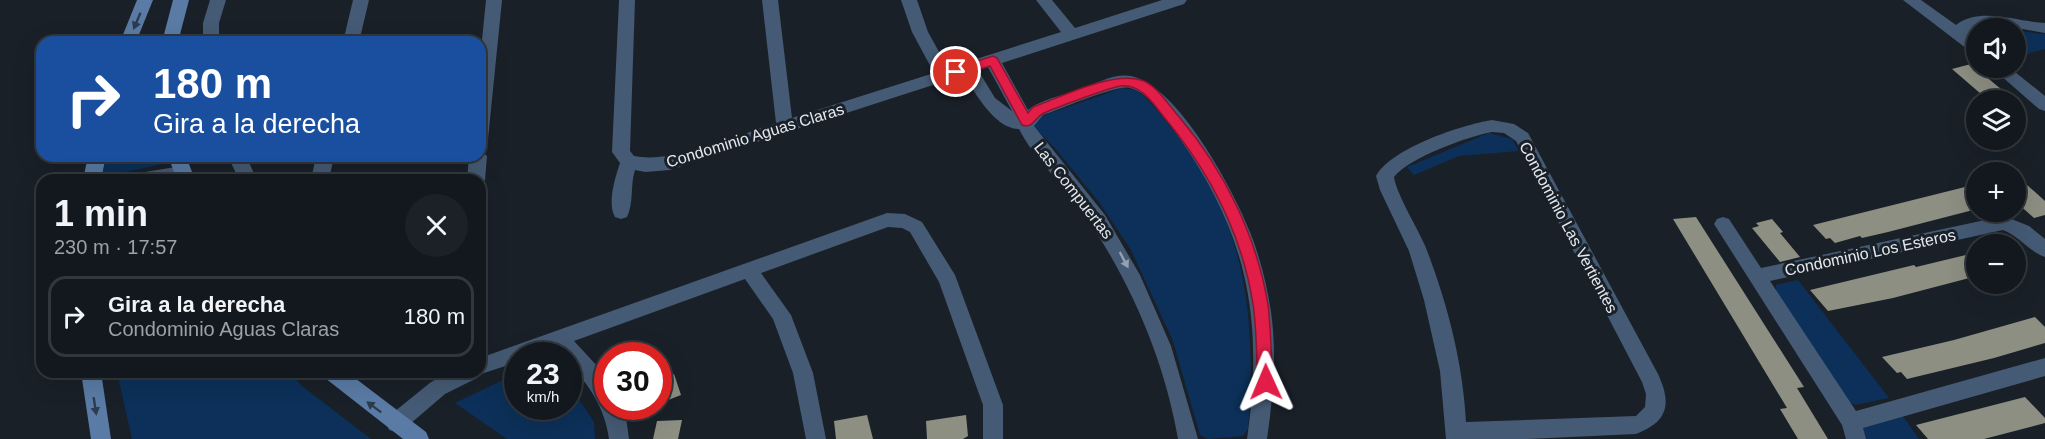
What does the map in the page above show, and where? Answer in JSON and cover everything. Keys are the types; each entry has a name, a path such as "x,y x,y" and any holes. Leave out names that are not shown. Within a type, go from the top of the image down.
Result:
{"street":[{"path":"130,36 145,0"},
{"path":"172,36 181,0"},
{"path":"211,36 211,23 218,0"},
{"path":"352,36 361,0"},
{"path":"486,79 494,0"},
{"path":"621,212 622,188 629,162 621,152 627,0"},
{"path":"771,0 785,127"},
{"path":"909,0 920,32 944,76"},
{"path":"1044,0 1072,35"},
{"name":"Condominio Aguas Claras","path":"629,162 645,165 670,163 1178,0"},
{"path":"1911,0 1966,39"},
{"path":"1962,36 1962,27 1978,21 2045,28"},
{"path":"968,68 996,110 1015,123 1026,122 993,61"},
{"path":"2012,78 2045,105"},
{"name":"Las Compuertas","path":"1188,439 1154,321 1128,267 1114,241 1088,204 1028,133 1026,122 1037,111 1116,83 1127,81 1139,84 1150,92 1194,143 1235,216 1250,258 1264,331 1266,382 1257,439"},
{"name":"Condominio Las Vertientes","path":"1499,126 1514,131 1522,137 1651,381 1656,392 1657,404 1651,417 1636,424 1456,434 1446,356 1430,292 1420,257 1399,207 1388,188 1385,176 1391,167 1473,130 1499,126"},
{"path":"486,365 886,220 905,221 916,227 948,280 993,405 993,439"},
{"name":"Condominio Los Esteros","path":"1758,276 2004,223 2024,231 2045,250"},
{"name":"Condominio Los Esteros","path":"1724,224 1854,430 2045,367"},
{"path":"748,269 782,315 803,373 816,439"},
{"path":"559,339 594,378"},
{"path":"92,378 101,439"},
{"path":"340,378 419,439"},
{"path":"396,423 438,388 458,378"},
{"path":"616,420 619,439"}],"lane":[{"path":"154,174 182,169"}],"shaded area":[{"path":"2026,32 2045,34 2045,49 2026,54"},
{"path":"1122,88 1135,90 1143,95 1173,130 1198,164 1217,199 1231,235 1241,272 1250,348 1248,429 1243,436 1208,439 1200,435 1173,341 1131,250 1099,202 1053,146 1034,127 1042,116"},
{"path":"1489,133 1512,139 1519,151 1459,156 1414,175 1407,167"},
{"path":"105,162 162,162 163,164 116,174 103,174"},
{"path":"1798,280 1889,398 1855,405 1840,397 1776,294 1776,285"},
{"path":"118,378 295,378 371,439 132,439"},
{"path":"504,379 504,420 582,420 582,404 594,422 595,439 507,439 455,403"},
{"path":"1902,415 1919,439 1865,439 1861,425"}],"building":[{"path":"1966,65 1966,78 1988,78 2002,90 1976,90 1952,69"},
{"path":"2026,184 2045,201 2045,215 2034,218 2026,211"},
{"path":"1966,187 1966,212 1888,232 1835,243 1830,238 1826,239 1813,225"},
{"path":"1696,217 1804,387 1797,388 1828,439 1798,439 1780,409 1787,408 1673,219"},
{"path":"1772,219 1783,232 1780,233 1800,257 1780,262 1752,228 1759,226 1756,223"},
{"path":"1966,255 1966,279 1893,298 1828,311 1810,290 1914,265 1916,267"},
{"path":"2035,317 2045,327 2045,343 1994,358 1907,379 1901,372 1897,373 1882,357 1954,340"},
{"path":"674,374 681,395 672,399 672,375"},
{"path":"2025,397 2045,418 2045,423 1984,439 1928,439 1916,425"},
{"path":"867,415 873,439 836,439 834,421"},
{"path":"966,415 968,436 963,439 927,439 926,421"},
{"path":"682,420 678,439 653,439 657,421"}],"route":[{"path":"956,72 993,61 1026,122 1037,111 1121,81 1134,82 1150,92 1194,143 1226,198 1243,236 1260,305 1264,331 1266,382"}]}
